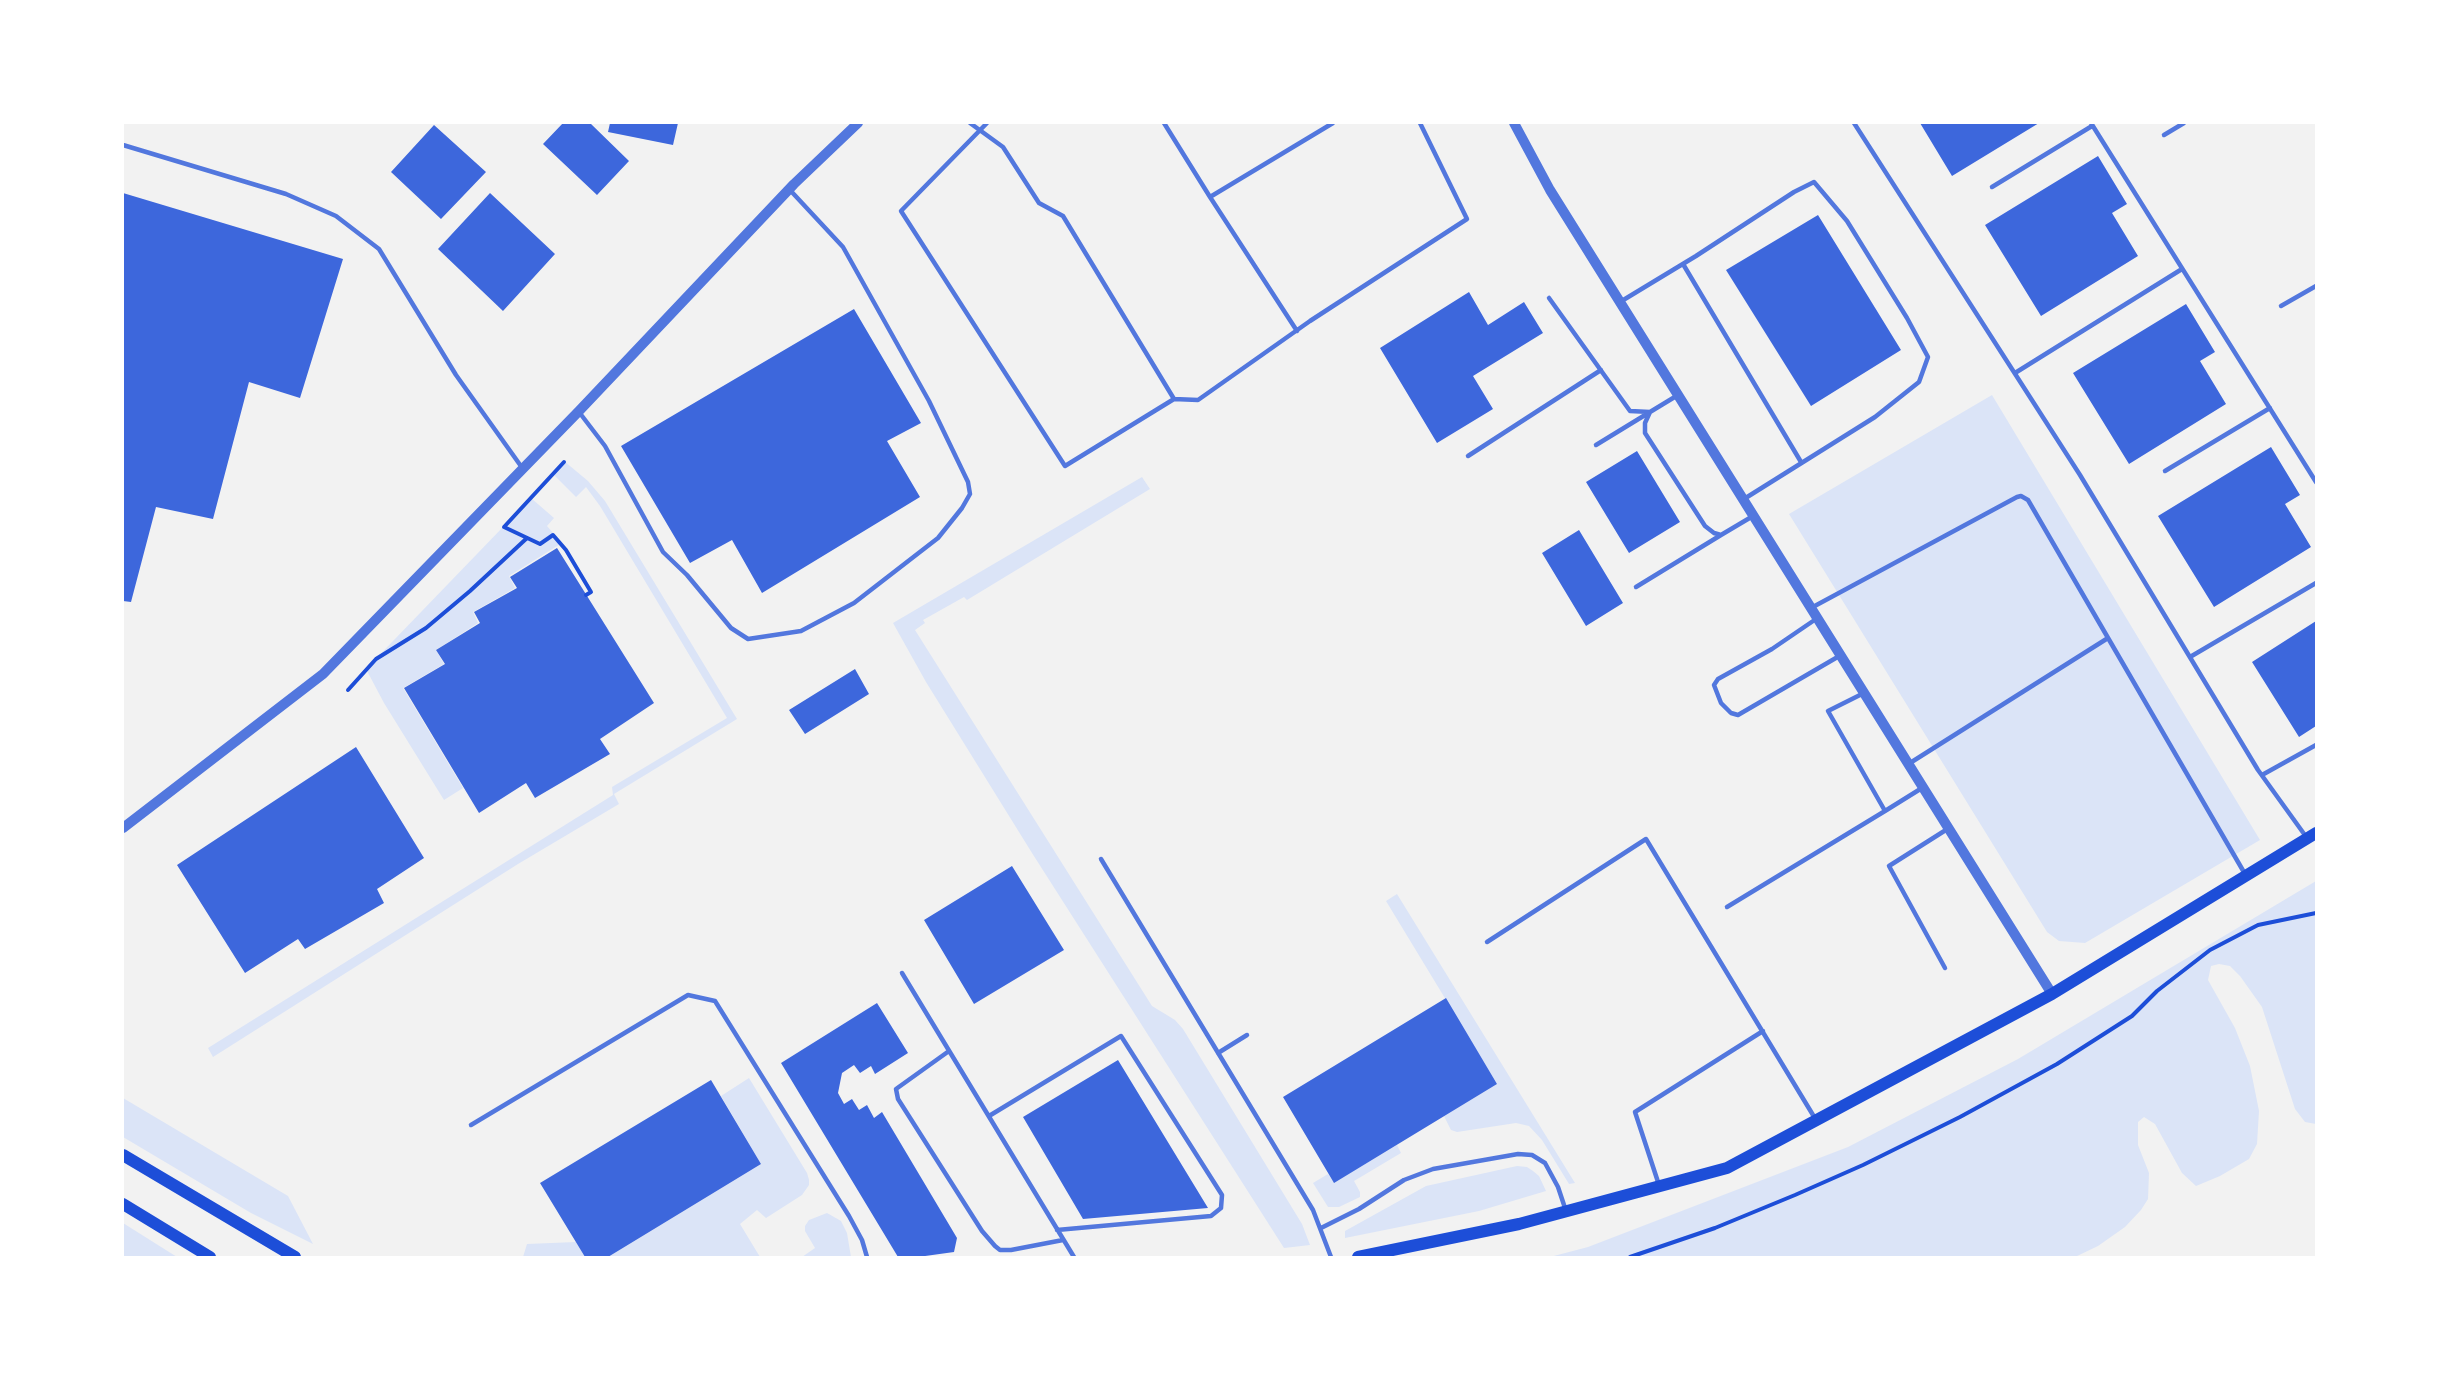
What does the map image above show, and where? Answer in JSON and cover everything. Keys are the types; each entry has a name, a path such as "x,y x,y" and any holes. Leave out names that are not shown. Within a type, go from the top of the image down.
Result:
{"main road":[{"path":"1358,1257 1519,1224 1727,1168 2052,994 2311,835"},
{"path":"123,1155 295,1257"},
{"path":"123,1204 210,1257"}],"street":[{"path":"123,828 322,674 579,411 789,189 858,123"},
{"path":"1514,123 1550,190 2052,994"}],"lane":[{"path":"970,123 1003,147 1039,203 1063,216 1174,399"},
{"path":"987,123 901,211 1065,466 1174,399 1198,400 1297,331 1467,219 1420,123"},
{"path":"1164,123 1297,331"},
{"path":"1210,197 1333,123"},
{"path":"1854,123 2080,475 2262,775 2311,835"},
{"path":"2164,135 2184,123"},
{"path":"1992,187 2091,124 2316,482"},
{"path":"123,145 286,194 336,216 379,249 456,375 523,469"},
{"path":"1620,302 1794,192 1814,183 1847,221 1907,318 1928,357 1919,382 1875,417 1743,499"},
{"path":"579,411 605,446 663,552 687,575 731,628 748,639 801,631 854,603 938,538 963,508 970,494 968,482 929,401 843,247 789,189"},
{"path":"1683,264 1801,462"},
{"path":"2015,373 2182,268"},
{"path":"2281,306 2316,286"},
{"path":"1549,298 1630,411 1650,412"},
{"path":"1468,456 1601,370"},
{"path":"1596,445 1679,395"},
{"path":"2165,471 2270,408"},
{"path":"1650,412 1645,423 1645,433 1704,526 1721,535"},
{"path":"1841,655 1738,716 1731,713 1721,703 1714,685 1718,680 1780,644 1814,613 2020,496 2028,500 2246,876"},
{"path":"1636,586 1754,516"},
{"path":"2190,657 2316,583"},
{"path":"1909,764 2108,638"},
{"path":"1864,693 1828,711 1885,811"},
{"path":"2262,775 2316,745"},
{"path":"1726,907 1923,787"},
{"path":"1945,968 1889,866 1949,828"},
{"path":"1487,942 1646,839 1816,1120"},
{"path":"1101,859 1313,1210 1331,1257"},
{"path":"902,973 1074,1257"},
{"path":"471,1125 688,995 715,1001 849,1216 862,1240 867,1257"},
{"path":"1659,1186 1635,1112 1763,1031"},
{"path":"1218,1053 1247,1035"},
{"path":"988,1116 1121,1036 1222,1194 1221,1208 1211,1216 1057,1230"},
{"path":"949,1051 896,1089 898,1099 982,1231 995,1246 1000,1250 1011,1250 1063,1240"},
{"path":"1321,1228 1359,1209 1404,1180 1433,1169 1518,1154 1532,1155 1545,1164 1558,1187 1566,1211"}],"path":[{"path":"564,462 504,527 540,544 554,535 566,549 591,592 586,594"},
{"path":"348,690 376,659 426,628 527,538"},
{"path":"1630,1257 1715,1228 1795,1195 1863,1165 1950,1122 2057,1064 2132,1016 2157,991 2210,950 2258,925 2316,914"}],"shaded area":[{"path":"1992,395 2260,840 2085,943 2059,941 2047,932 1789,514"},
{"path":"564,461 588,481 605,501 737,719 614,794 619,804 518,864 213,1057 208,1048 613,795 612,787 727,718 600,506 586,487 576,497 554,475"},
{"path":"1142,477 1150,489 967,600 964,597 923,620 925,623 915,630 1152,1006 1175,1020 1183,1029 1302,1224 1310,1245 1284,1248 1032,853 926,682 893,623"},
{"path":"531,498 554,518 547,526 562,543 509,576 515,588 473,612 478,623 436,650 444,664 403,688 463,788 444,800 384,703 366,669"},
{"path":"2316,881 2316,1124 2305,1122 2295,1109 2262,1007 2230,966 2219,964 2211,966 2208,980 2235,1028 2250,1066 2259,1111 2257,1144 2249,1159 2220,1176 2196,1186 2182,1173 2155,1124 2144,1117 2138,1122 2138,1145 2149,1173 2148,1199 2125,1227 2098,1246 2075,1257 1550,1257 1588,1247 1848,1147 2018,1059"},
{"path":"1397,894 1575,1183 1569,1184 1542,1140 1529,1126 1516,1123 1457,1132 1451,1130 1444,1116 1497,1084 1386,901"},
{"path":"749,1078 807,1173 809,1180 809,1185 802,1195 766,1218 757,1210 740,1224 760,1257 608,1257 761,1164 721,1096"},
{"path":"123,1098 288,1196 313,1244 251,1213 123,1137"},
{"path":"1397,1145 1401,1153 1354,1181 1360,1197 1339,1207 1328,1207 1313,1183 1328,1174 1334,1182"},
{"path":"1517,1166 1527,1167 1539,1176 1546,1191 1479,1211 1345,1238 1345,1231 1426,1186"},
{"path":"827,1213 841,1221 847,1233 851,1257 802,1257 815,1248 805,1231 805,1226 809,1220"},
{"path":"123,1223 177,1257 123,1257"},
{"path":"576,1242 585,1257 523,1257 527,1244"}],"building":[{"path":"563,123 590,123 629,161 597,195 543,144"},
{"path":"610,123 678,123 673,145 608,132"},
{"path":"1920,123 2039,123 1952,176"},
{"path":"434,125 486,172 441,219 391,172"},
{"path":"2098,156 2127,204 2112,213 2138,256 2041,316 1985,225"},
{"path":"123,193 343,259 300,398 249,382 213,519 156,507 131,602 123,601"},
{"path":"490,193 555,254 503,311 438,249"},
{"path":"1818,215 1901,350 1811,406 1726,270"},
{"path":"1469,292 1488,325 1524,302 1543,333 1473,376 1493,409 1437,443 1380,348"},
{"path":"2186,304 2215,352 2200,361 2226,404 2129,464 2073,373"},
{"path":"854,309 921,423 887,441 920,497 762,593 732,540 690,563 621,446"},
{"path":"2271,447 2300,495 2285,504 2311,547 2214,607 2158,516"},
{"path":"1637,451 1680,522 1629,553 1586,482"},
{"path":"1579,530 1623,603 1586,626 1542,553"},
{"path":"557,548 654,703 600,739 610,754 535,798 526,783 479,813 404,688 445,664 436,650 480,623 474,612 517,588 510,577"},
{"path":"2316,621 2316,726 2299,737 2252,662"},
{"path":"855,669 869,694 805,734 789,710"},
{"path":"356,747 424,858 377,889 384,903 305,949 298,939 245,973 177,865"},
{"path":"1012,866 1064,950 974,1004 924,920"},
{"path":"1446,998 1497,1084 1334,1183 1283,1097"},
{"path":"877,1003 908,1053 875,1074 871,1066 860,1073 854,1065 842,1073 838,1093 844,1104 852,1099 859,1110 867,1105 874,1118 882,1112 957,1238 954,1252 898,1257 781,1063"},
{"path":"1118,1060 1208,1208 1083,1219 1023,1117"},
{"path":"711,1080 761,1164 608,1257 585,1257 540,1183"}]}
